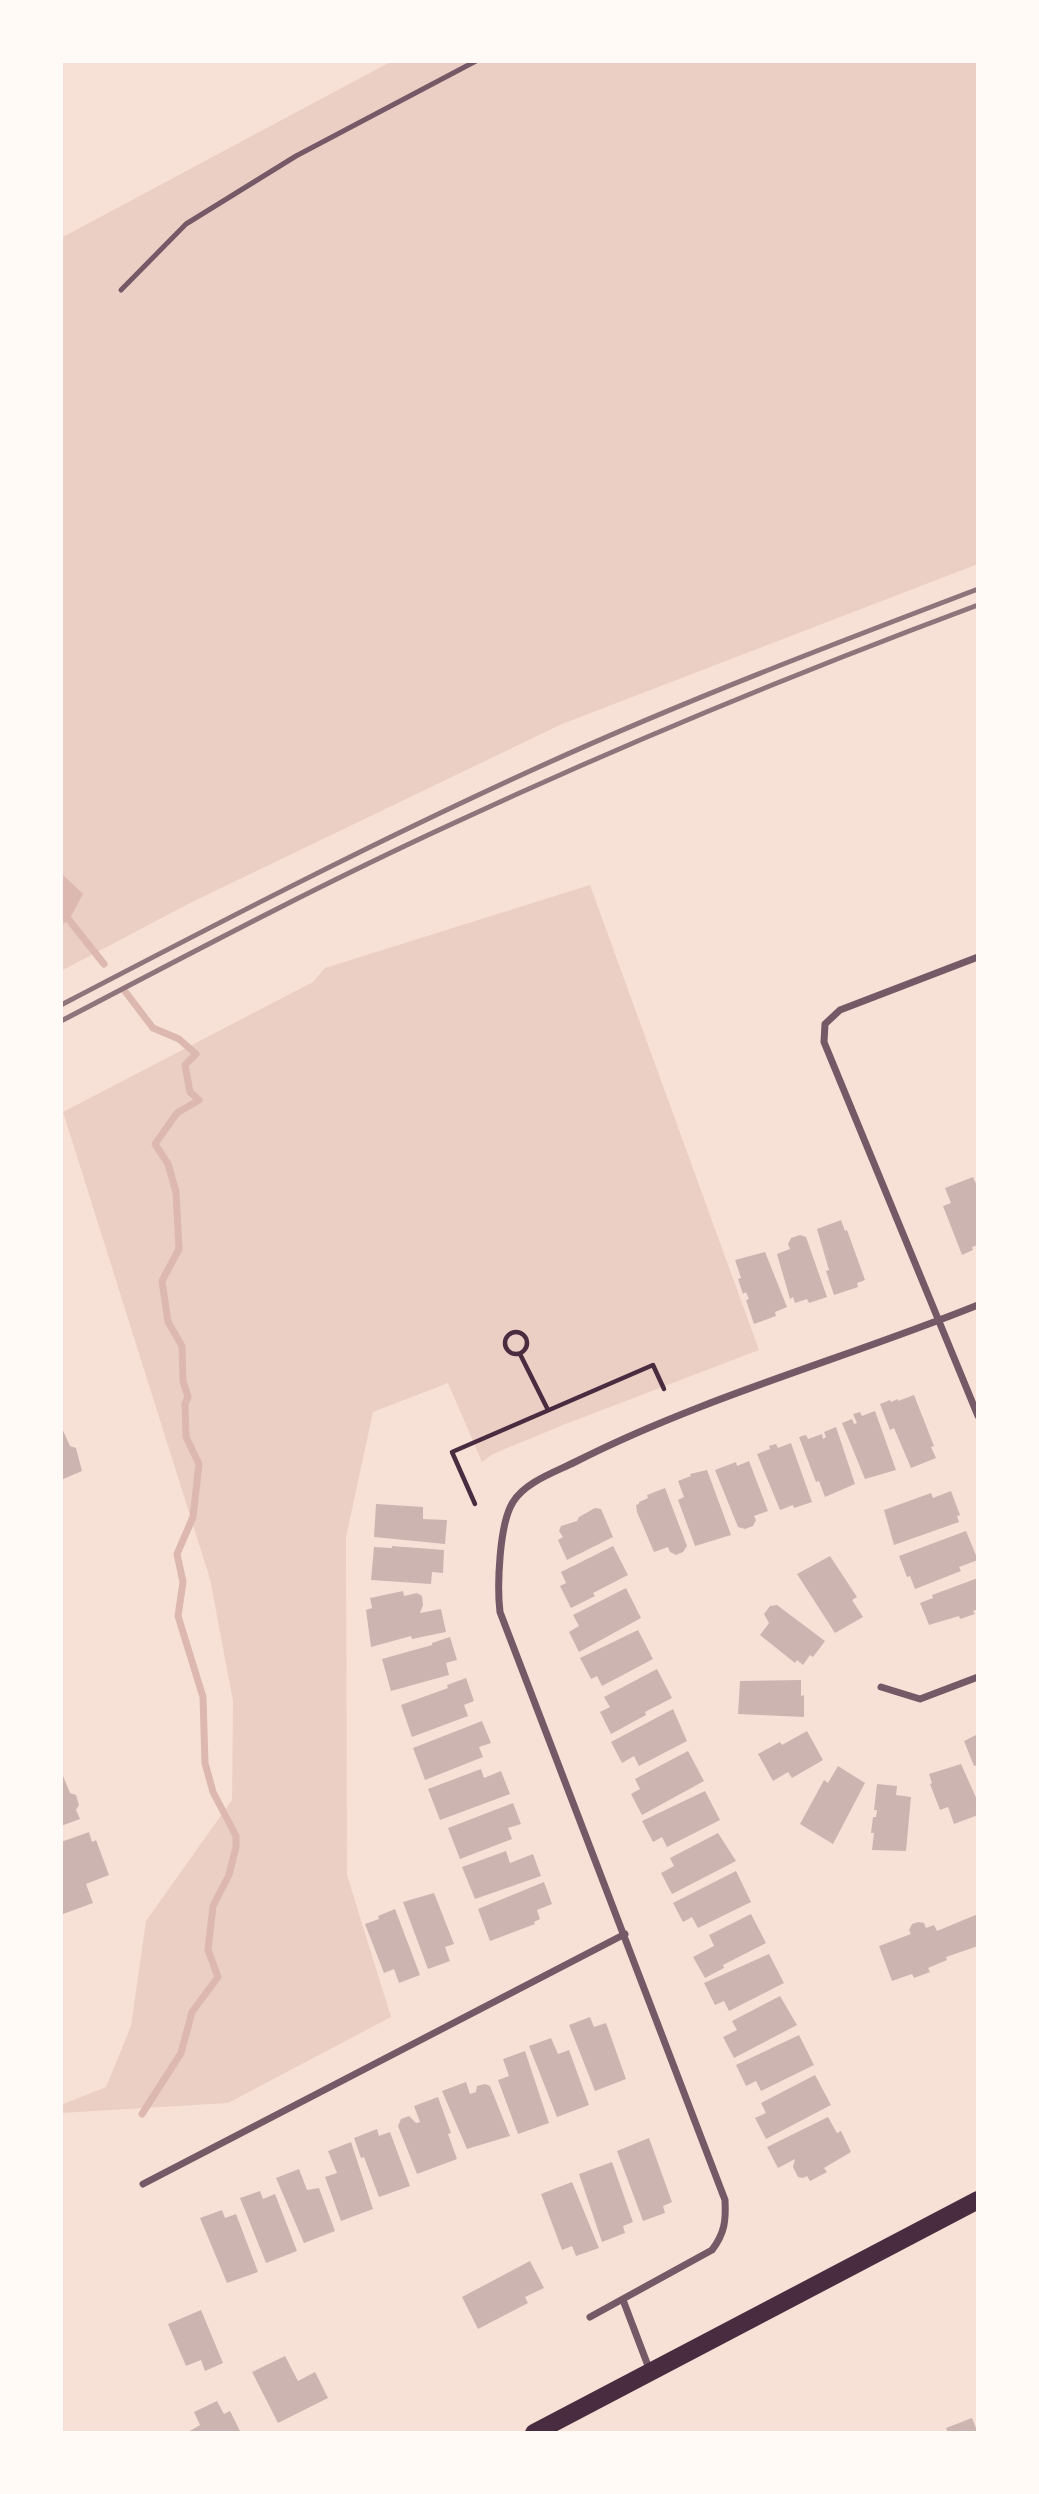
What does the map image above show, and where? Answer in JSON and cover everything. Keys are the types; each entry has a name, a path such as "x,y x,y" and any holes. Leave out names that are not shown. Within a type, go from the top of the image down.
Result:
{"main road":[{"path":"534,2433 978,2200"}],"street":[{"path":"978,957 840,1010 825,1024 824,1042 978,1416"},
{"path":"590,2317 712,2250 722,2238 726,2222 725,2200 500,1612 498,1596 501,1554 505,1523 513,1502 528,1487 559,1469 643,1430 978,1306"},
{"path":"881,1687 920,1699 978,1677"},
{"path":"143,2184 625,1934"},
{"path":"622,2300 651,2372"}],"lane":[{"path":"121,290 186,225 296,156 476,61"}],"path":[{"path":"511,1333 520,1333 527,1339 526,1348 520,1354 512,1354 506,1349 505,1340 511,1333"},
{"path":"520,1354 548,1410"},
{"path":"475,1504 452,1452 653,1365 664,1389"}],"shaded area":[{"path":"392,61 978,61 978,564 562,724 192,902 61,971 61,238"},
{"path":"61,873 83,894 69,920 61,925"},
{"path":"590,885 759,1350 563,1425 493,1454 482,1462 448,1383 373,1412 346,1537 347,1875 391,2017 228,2103 61,2113 61,2105 106,2087 131,2026 146,1921 232,1800 233,1701 210,1579 63,1112 313,982 325,968"}],"building":[{"path":"973,1177 978,1188 978,1245 962,1255 943,1206 951,1203 945,1188"},
{"path":"841,1220 865,1280 857,1283 858,1287 834,1295 817,1229"},
{"path":"800,1235 806,1237 827,1297 809,1303 807,1299 795,1303 793,1297 790,1299 777,1254 790,1249 788,1244 791,1238"},
{"path":"765,1252 787,1307 775,1312 776,1316 754,1324 746,1300 749,1299 746,1292 743,1294 738,1279 741,1278 735,1260"},
{"path":"914,1395 936,1458 911,1468 894,1428 890,1430 880,1404"},
{"path":"875,1411 896,1470 865,1479 842,1423 852,1419 854,1424 857,1423 853,1414 860,1412 862,1416"},
{"path":"61,1426 70,1446 76,1448 82,1471 61,1480"},
{"path":"836,1427 855,1484 825,1497 819,1481 816,1482 799,1437 806,1435 808,1439 822,1434 823,1439 826,1437 824,1432"},
{"path":"791,1443 812,1502 780,1510 757,1454 770,1449 769,1446 776,1444 778,1448"},
{"path":"749,1461 768,1511 754,1516 756,1520 753,1526 745,1529 738,1527 715,1470 736,1462 737,1466"},
{"path":"707,1470 731,1535 695,1546 678,1500 684,1497 678,1481 691,1476 690,1474"},
{"path":"665,1488 687,1546 683,1552 676,1555 670,1552 668,1547 654,1552 637,1512 636,1505 648,1498 647,1495"},
{"path":"951,1491 960,1515 957,1516 959,1522 894,1545 884,1510 931,1493 933,1498"},
{"path":"376,1504 423,1507 423,1519 447,1520 445,1544 374,1537"},
{"path":"595,1508 601,1509 613,1537 567,1560 558,1540 563,1537 559,1531 561,1526 577,1521"},
{"path":"966,1531 978,1560 959,1567 961,1571 915,1589 899,1556"},
{"path":"613,1546 628,1575 571,1608 560,1586 566,1583 561,1572"},
{"path":"374,1547 444,1550 443,1573 432,1572 431,1584 371,1580"},
{"path":"830,1556 857,1597 852,1600 863,1617 835,1633 797,1574"},
{"path":"978,1578 978,1609 973,1611 975,1614 929,1625 920,1603 933,1598 932,1595"},
{"path":"626,1588 641,1618 579,1652 569,1632 579,1626 573,1615"},
{"path":"403,1591 404,1596 417,1593 422,1596 420,1613 441,1609 446,1632 412,1639 411,1636 371,1647 366,1610 372,1608 370,1598"},
{"path":"777,1605 825,1641 803,1665 797,1660 795,1663 760,1635 769,1623 764,1614 770,1606"},
{"path":"638,1630 653,1659 602,1686 597,1676 591,1679 580,1658"},
{"path":"450,1637 457,1660 446,1663 449,1675 391,1691 382,1659"},
{"path":"657,1669 672,1698 611,1734 600,1712 610,1707 604,1697"},
{"path":"466,1678 474,1701 464,1705 468,1716 412,1737 401,1705 448,1688 447,1685"},
{"path":"801,1680 804,1717 738,1714 740,1681"},
{"path":"673,1709 687,1741 639,1766 634,1756 622,1763 611,1742"},
{"path":"482,1721 491,1743 479,1747 483,1757 425,1780 413,1748"},
{"path":"807,1731 823,1760 792,1778 788,1772 773,1781 758,1754"},
{"path":"978,1734 978,1765 974,1766 964,1741"},
{"path":"688,1751 704,1781 642,1815 631,1794 640,1789 635,1779"},
{"path":"961,1764 978,1802 978,1815 954,1824 948,1807 940,1810 929,1774"},
{"path":"838,1766 865,1783 833,1844 800,1824 824,1780 828,1783"},
{"path":"481,1769 484,1778 501,1771 510,1794 440,1820 428,1789"},
{"path":"61,1771 70,1793 76,1795 79,1805 76,1810 80,1819 61,1826"},
{"path":"877,1784 897,1786 896,1795 911,1797 906,1851 872,1850 874,1833 871,1833 873,1817 876,1817 877,1810 874,1810"},
{"path":"705,1791 720,1820 667,1847 662,1837 653,1842 642,1821"},
{"path":"513,1803 521,1824 508,1828 512,1839 460,1859 448,1828"},
{"path":"89,1832 92,1842 96,1840 109,1875 86,1884 93,1903 63,1914 61,1842"},
{"path":"718,1833 736,1861 672,1894 661,1873 674,1866 670,1858"},
{"path":"506,1851 510,1863 533,1854 541,1876 475,1899 462,1867"},
{"path":"736,1871 751,1902 698,1928 692,1917 683,1922 673,1903"},
{"path":"544,1882 552,1904 537,1910 540,1919 534,1922 535,1924 490,1941 478,1909"},
{"path":"434,1893 454,1944 445,1947 450,1961 428,1969 403,1902"},
{"path":"395,1909 420,1975 399,1983 394,1969 384,1973 365,1924"},
{"path":"751,1914 766,1943 723,1965 724,1968 705,1978 693,1957 714,1946 709,1935"},
{"path":"978,1914 978,1946 946,1957 947,1960 928,1968 930,1972 914,1978 912,1974 892,1981 879,1946 911,1934 909,1930 912,1924 918,1922 924,1923 926,1928 934,1925 937,1931"},
{"path":"769,1954 784,1983 729,2011 724,2001 715,2005 704,1983"},
{"path":"780,1996 797,2025 734,2058 723,2037 737,2030 732,2021"},
{"path":"590,2017 594,2027 606,2023 626,2079 595,2091 569,2025"},
{"path":"799,2035 814,2065 761,2091 756,2081 746,2086 736,2065"},
{"path":"551,2038 558,2054 569,2050 589,2105 557,2117 529,2046"},
{"path":"525,2051 549,2123 518,2134 498,2080 509,2076 503,2059"},
{"path":"815,2075 831,2105 766,2139 755,2118 766,2113 761,2103"},
{"path":"466,2082 470,2094 476,2092 477,2086 490,2086 510,2136 467,2149 442,2091"},
{"path":"438,2097 457,2159 417,2174 398,2126 401,2119 409,2116 416,2123 420,2122 414,2106"},
{"path":"828,2117 837,2133 841,2131 851,2152 824,2168 827,2172 810,2181 807,2176 798,2177 793,2167 795,2159 778,2168 767,2147"},
{"path":"377,2129 379,2136 390,2132 410,2186 379,2197 354,2138"},
{"path":"649,2138 672,2202 663,2206 665,2213 643,2221 617,2151"},
{"path":"351,2142 373,2209 341,2221 325,2177 337,2173 328,2151"},
{"path":"612,2162 633,2222 623,2226 625,2233 602,2242 579,2174"},
{"path":"299,2169 307,2190 319,2188 335,2231 304,2243 276,2178"},
{"path":"572,2182 599,2248 576,2256 572,2246 562,2250 541,2194"},
{"path":"260,2191 263,2199 275,2194 297,2251 266,2263 240,2198"},
{"path":"222,2210 225,2218 236,2214 258,2272 227,2283 200,2218"},
{"path":"530,2261 544,2288 525,2297 528,2303 478,2329 462,2297"},
{"path":"201,2310 223,2363 205,2371 201,2360 186,2366 168,2324"},
{"path":"285,2356 298,2381 315,2372 328,2398 278,2423 252,2372"},
{"path":"217,2401 224,2414 230,2411 241,2433 186,2433 200,2425 194,2412"},
{"path":"972,2418 978,2433 948,2433 946,2428"}],"waterway":[{"path":"69,920 104,964"},
{"path":"124,990 153,1028 179,1039 196,1054 185,1065 190,1092 199,1100 177,1113 155,1144 168,1164 176,1192 179,1249 162,1281 168,1322 182,1346 183,1381 188,1397 185,1404 186,1437 199,1464 193,1517 177,1554 183,1582 178,1616 203,1697 205,1763 213,1792 236,1836 229,1875 213,1906 208,1950 218,1977 192,2012 181,2053 142,2114"}],"railway":[{"path":"61,1005 359,852 541,766 703,696 978,589"},
{"path":"61,1021 305,895 519,793 714,709 978,605"}]}
